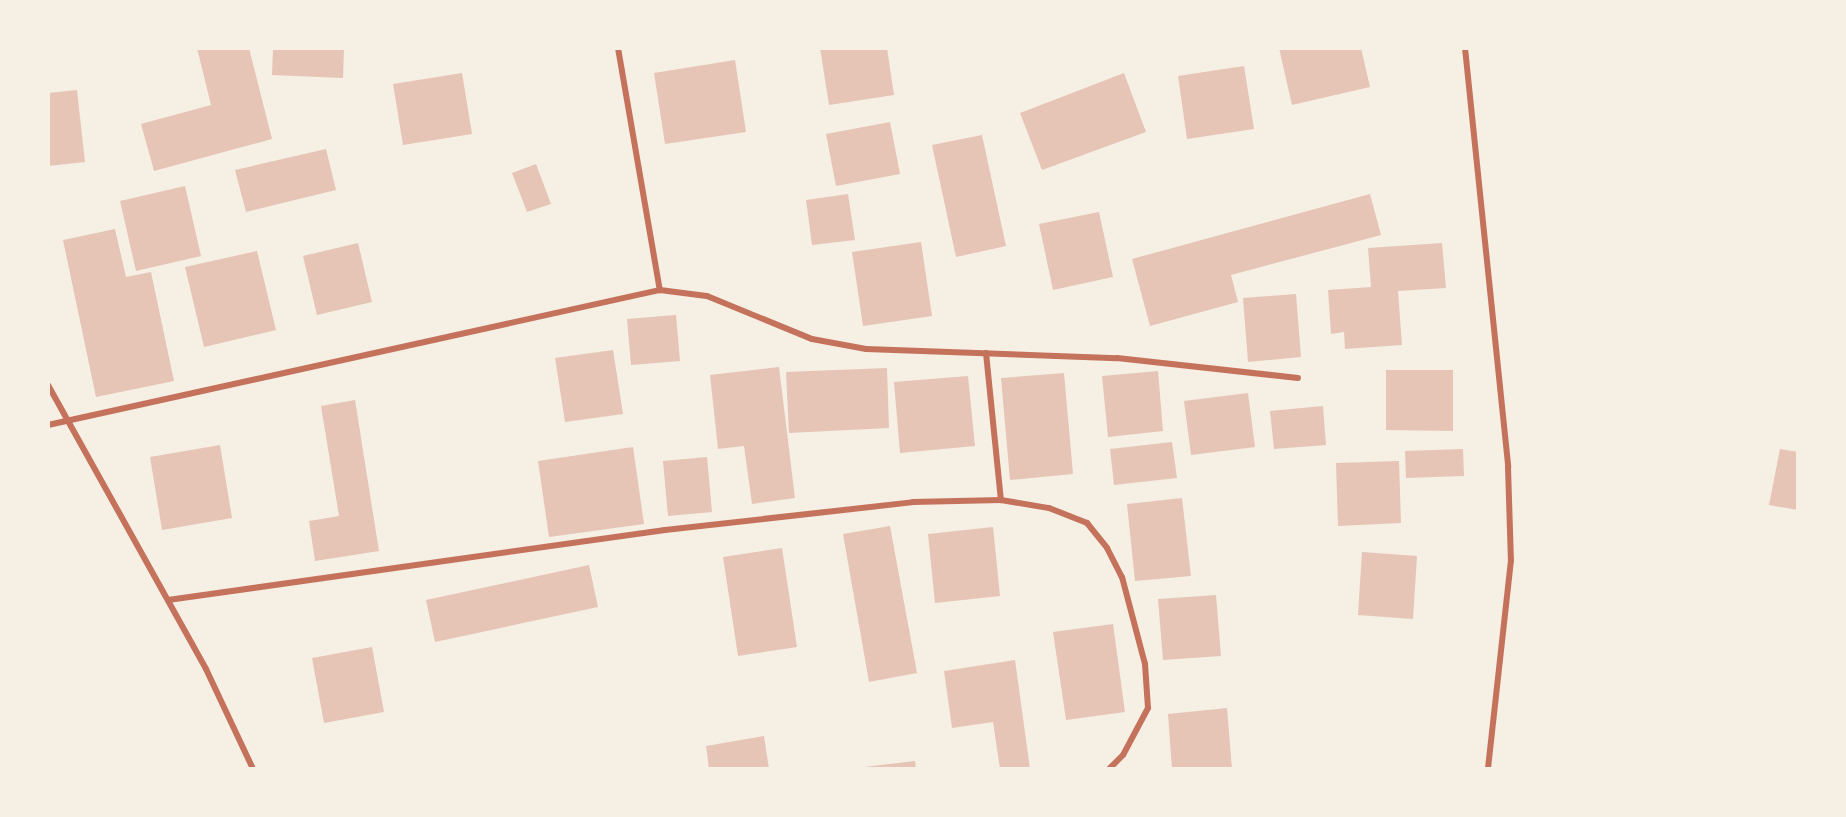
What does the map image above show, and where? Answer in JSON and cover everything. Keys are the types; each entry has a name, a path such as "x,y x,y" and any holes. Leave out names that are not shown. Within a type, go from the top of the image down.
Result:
{"street":[{"path":"618,48 660,290"},
{"path":"1465,48 1509,490 1511,560 1488,769"},
{"path":"48,425 660,290 707,296 834,343 986,353 1117,358 1298,378"},
{"path":"986,353 1001,500"},
{"path":"48,385 168,600 253,769"},
{"path":"168,600 665,530 913,502 1001,500 1049,508 1087,523 1122,577 1145,664 1148,708 1123,755 1109,769"}],"building":[{"path":"197,48 249,48 272,139 154,171 141,124 211,105"},
{"path":"273,48 344,48 343,78 272,75"},
{"path":"820,48 887,48 894,95 829,105"},
{"path":"1279,48 1361,48 1370,87 1292,105"},
{"path":"735,60 746,132 665,144 654,73"},
{"path":"1244,66 1254,129 1187,139 1178,76"},
{"path":"462,73 472,134 403,145 393,84"},
{"path":"1124,73 1146,132 1042,170 1020,113"},
{"path":"77,90 85,162 48,166 48,93"},
{"path":"890,122 900,174 836,186 826,134"},
{"path":"982,135 1006,246 956,257 932,145"},
{"path":"326,149 336,190 246,212 235,170"},
{"path":"536,164 551,204 527,212 512,173"},
{"path":"185,186 201,256 136,271 120,201"},
{"path":"848,194 855,240 812,245 806,200"},
{"path":"1370,194 1381,235 1231,275 1238,302 1150,326 1132,259"},
{"path":"1099,212 1113,277 1053,290 1039,224"},
{"path":"115,229 126,277 151,272 174,381 96,397 63,240"},
{"path":"921,242 932,316 863,326 852,252"},
{"path":"358,243 372,302 317,315 303,256"},
{"path":"1442,243 1446,288 1398,291 1402,345 1345,349 1344,332 1331,334 1328,290 1371,287 1368,248"},
{"path":"257,251 276,330 204,347 185,267"},
{"path":"1296,294 1301,357 1248,362 1243,298"},
{"path":"676,315 680,361 631,365 627,319"},
{"path":"613,350 623,414 565,422 555,358"},
{"path":"779,367 795,498 752,504 744,446 718,449 710,375"},
{"path":"887,368 889,428 789,433 786,372"},
{"path":"1386,370 1453,370 1453,431 1386,430"},
{"path":"1158,371 1163,431 1108,437 1102,376"},
{"path":"1064,373 1073,474 1010,480 1001,378"},
{"path":"968,376 975,446 900,453 894,382"},
{"path":"1248,393 1255,447 1191,455 1184,401"},
{"path":"355,400 379,551 315,561 309,521 339,516 321,406"},
{"path":"1323,406 1326,445 1274,449 1270,411"},
{"path":"1172,442 1177,478 1114,485 1110,449"},
{"path":"220,445 232,518 162,530 150,457"},
{"path":"633,447 644,524 549,537 538,461"},
{"path":"1463,449 1464,476 1406,478 1405,451"},
{"path":"1780,449 1798,452 1798,510 1769,505"},
{"path":"707,457 712,512 668,516 663,461"},
{"path":"1399,461 1401,523 1338,526 1336,463"},
{"path":"1182,498 1191,576 1135,581 1127,504"},
{"path":"890,526 917,673 869,682 843,534"},
{"path":"993,527 1000,596 935,603 928,534"},
{"path":"782,548 797,647 738,656 723,557"},
{"path":"1362,552 1417,556 1413,619 1358,615"},
{"path":"589,565 598,607 435,642 426,600"},
{"path":"1216,595 1221,656 1163,660 1158,599"},
{"path":"1113,624 1125,712 1066,720 1053,632"},
{"path":"372,647 384,712 324,723 312,658"},
{"path":"1015,660 1030,769 1000,769 993,722 952,728 944,671"},
{"path":"1227,708 1232,769 1172,769 1168,714"},
{"path":"764,736 769,769 709,769 706,746"},
{"path":"915,761 916,769 865,769 864,767"}]}
